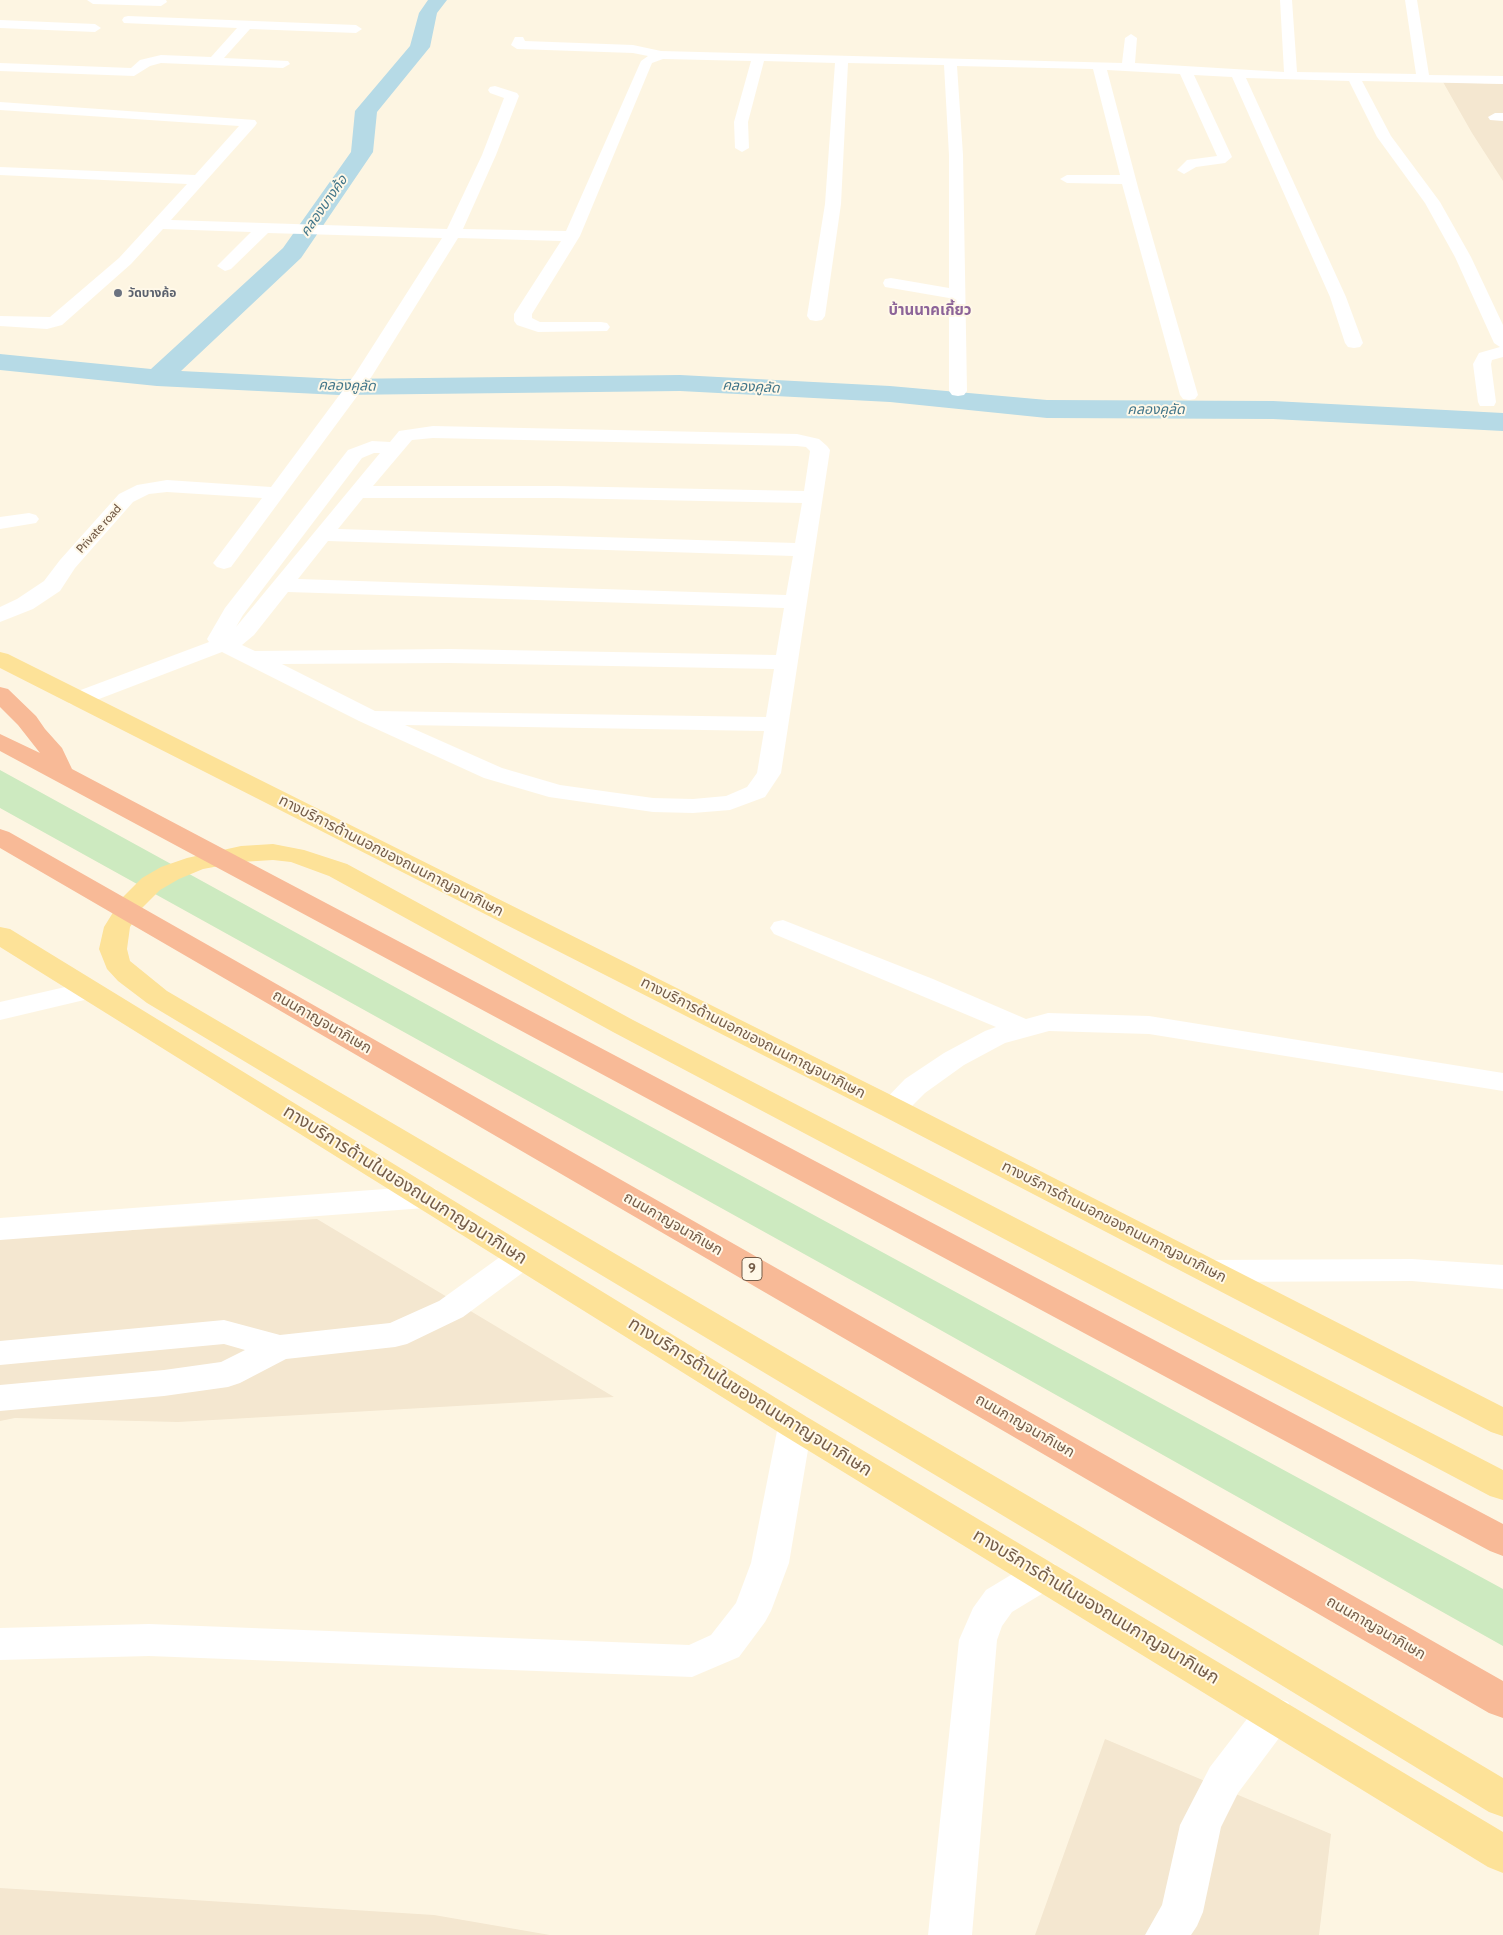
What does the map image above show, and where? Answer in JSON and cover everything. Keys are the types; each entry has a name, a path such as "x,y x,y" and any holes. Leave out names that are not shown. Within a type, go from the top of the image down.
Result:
{"highway":[{"path":"0,694 28,721 50,748 62,774"},
{"path":"0,741 1503,1541"},
{"name":"ถนนกาญจนาภิเษก","path":"0,837 1503,1701"}],"main road":[{"name":"ทางบริการด้านนอกของถนนกาญจนาภิเษก","path":"0,659 892,1108 1210,1270 1503,1423"},
{"path":"1503,1486 1109,1278 623,1026 338,870 295,855 273,852 242,854 196,863 170,873 152,884 131,904 117,926 114,949 117,963 128,975 157,997 1065,1535 1503,1799"},
{"name":"ทางบริการด้านในของถนนกาญจนาภิเษก","path":"0,936 795,1426 1503,1854"}],"street":[{"path":"93,0 172,3"},
{"path":"1286,0 1291,76"},
{"path":"1411,0 1424,78"},
{"path":"128,20 356,30"},
{"path":"0,24 95,28"},
{"path":"215,60 247,25"},
{"path":"1128,66 1131,38"},
{"path":"519,40 517,45 633,49 661,55 1099,65 1237,74 1503,80"},
{"path":"601,327 538,327 523,320 523,314 572,236 647,61 661,55"},
{"path":"742,148 741,122 759,57"},
{"path":"134,72 139,66 157,59 283,64"},
{"path":"816,316 833,204 842,60"},
{"path":"950,61 956,155 958,391"},
{"path":"1099,65 1128,180 1189,395"},
{"path":"0,67 160,74"},
{"path":"1184,170 1192,163 1220,160 1225,157 1185,70"},
{"path":"1237,74 1338,297 1354,343"},
{"path":"1353,77 1384,137 1432,202 1463,257 1503,344"},
{"path":"224,563 363,376 453,232 489,155 512,96 495,90"},
{"path":"0,321 47,324 56,321 125,261 250,123 3,108"},
{"path":"0,172 200,180"},
{"path":"1067,179 1128,180"},
{"path":"159,224 304,230 572,236"},
{"path":"225,266 264,228"},
{"path":"891,283 957,294"},
{"path":"1487,402 1482,364 1485,357 1503,352"},
{"path":"78,699 223,644 234,640 246,630 357,492 406,435 433,432 779,438 812,443 820,450 788,662 775,724 769,773 756,792 730,803 653,805 558,792 493,773 367,716 223,644 218,639 234,613 355,454 372,447 394,448"},
{"name":"Private road","path":"0,615 24,604 52,586 68,564 126,498 144,489 167,486 276,493"},
{"path":"357,492 557,492 812,497"},
{"path":"0,523 29,519"},
{"path":"324,535 804,550"},
{"path":"283,585 797,602"},
{"path":"249,658 449,656 788,662"},
{"path":"367,716 775,724"},
{"path":"784,928 923,984 1022,1028"},
{"path":"0,1011 87,991"},
{"path":"892,1108 915,1086 954,1059 995,1037 1048,1022 1149,1025 1503,1082"},
{"path":"0,1229 425,1197"},
{"path":"0,1353 224,1332 280,1347 395,1335 451,1309 522,1257"},
{"path":"1210,1270 1412,1270 1503,1277"},
{"path":"0,1398 164,1383 228,1374 280,1347"},
{"path":"0,1644 149,1640 451,1650 692,1661 725,1646 752,1611 770,1563 795,1426"},
{"path":"950,1935 978,1640 986,1619 999,1600 1042,1575"},
{"path":"1178,1927 1201,1825 1224,1780 1274,1714"}],"shaded area":[{"path":"1443,82 1503,84 1503,181 1472,133"},
{"path":"317,1219 614,1397 178,1422 15,1418 0,1421 0,1238"},
{"path":"1105,1739 1331,1834 1319,1935 1035,1935"},
{"path":"0,1888 434,1915 550,1935 0,1935"}],"green space":[{"path":"0,770 495,1042 1503,1589 1503,1646 887,1300 0,808"}],"waterway":[{"name":"คลองบางค้อ","path":"157,378 292,253 362,152 366,111 420,47 428,13 438,0"},
{"name":"คลองคูลัด","path":"0,362 157,378"},
{"name":"คลองคูลัด","path":"157,378 339,387 680,383 890,394 1047,409 1273,410 1503,422"}],"place":[{"name":"วัดบางค้อ","path":"118,293"}],"district":[{"name":"บ้านนาคเกี้ยว","path":"930,311"}]}
